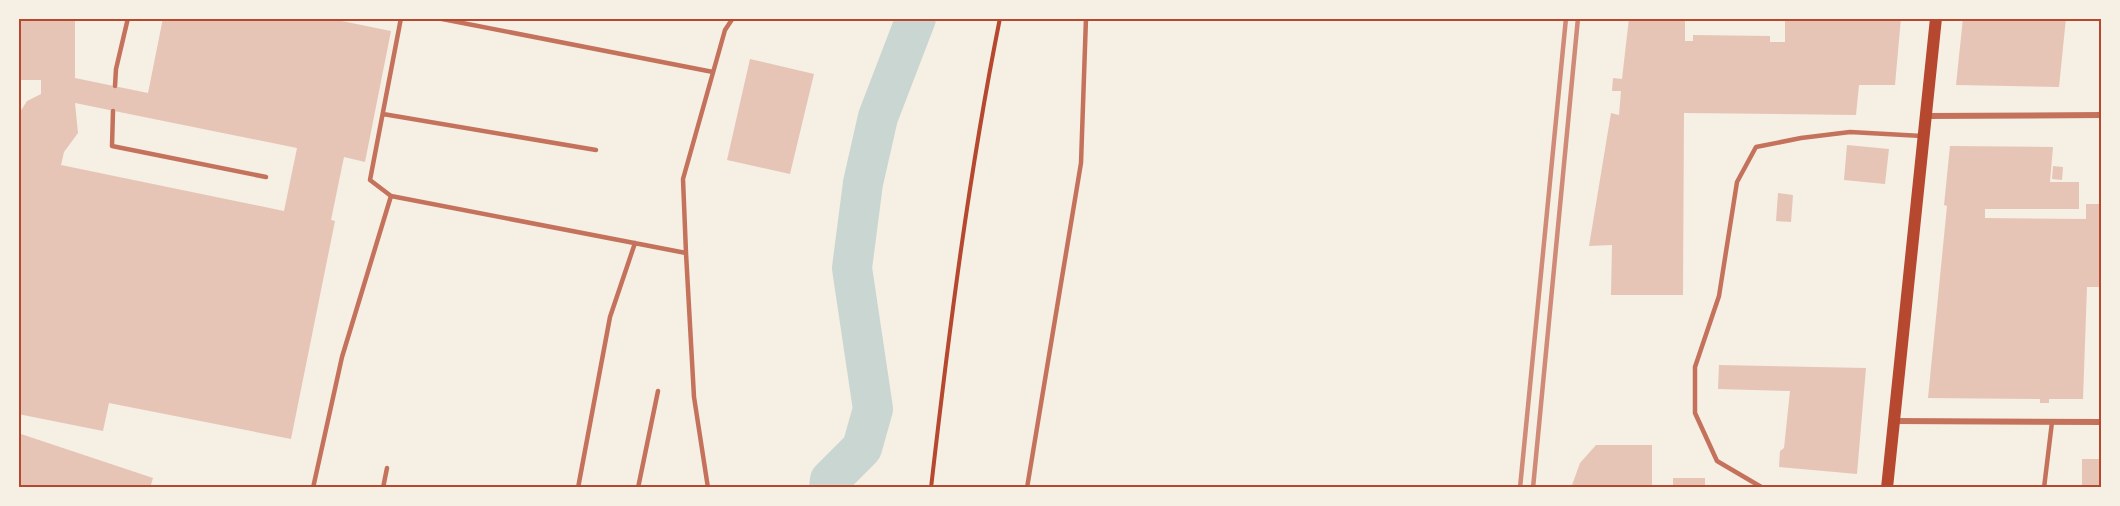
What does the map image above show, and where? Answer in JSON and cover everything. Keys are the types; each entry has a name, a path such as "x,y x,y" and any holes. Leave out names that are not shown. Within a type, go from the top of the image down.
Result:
{"main road":[{"path":"1887,488 1936,18"}],"street":[{"path":"1927,116 2102,114"},
{"path":"1894,421 2102,422"}],"lane":[{"path":"115,86 116,69 128,18"},
{"path":"401,18 370,180 391,196 687,253"},
{"path":"437,18 713,72"},
{"path":"708,488 694,397 683,179 725,30 733,18"},
{"path":"1027,488 1081,163 1086,18"},
{"path":"113,111 112,146 266,177"},
{"path":"383,114 596,150"},
{"path":"1763,488 1717,460 1695,413 1695,367 1719,296 1737,183 1756,147 1850,132 1924,136"},
{"path":"313,488 342,357 391,196"},
{"path":"578,488 610,317 635,243"},
{"path":"638,488 658,391"},
{"path":"2044,488 2052,422"},
{"path":"383,488 387,468"}],"path":[{"path":"931,488 946,357 988,76 999,18"}],"building":[{"path":"18,18 75,18 75,78 148,93 163,18 327,18 391,31 365,162 344,157 331,220 335,221 291,439 109,403 103,431 18,414 18,115 27,101 41,94 41,80 21,80 21,83 18,83","holes":["75,103 297,148 284,211 61,165 64,152 78,133"]},
{"path":"1629,18 1685,18 1685,41 1693,41 1693,35 1770,36 1770,42 1785,42 1785,18 1901,18 1895,85 1859,85 1856,115 1684,113 1683,295 1611,295 1612,245 1589,246 1611,113 1619,115 1621,91 1612,91 1613,78 1622,79"},
{"path":"1963,18 2066,18 2059,87 1956,85"},
{"path":"750,59 814,74 790,174 727,160"},
{"path":"1847,145 1889,149 1885,184 1844,180"},
{"path":"1950,146 2053,147 2050,182 2079,182 2079,209 1985,209 1985,218 2086,219 2086,204 2102,204 2102,287 2087,287 2083,399 2049,399 2049,403 2040,403 2040,399 1928,398 1947,206 1944,205"},
{"path":"2053,166 2063,167 2062,180 2052,179"},
{"path":"1778,193 1793,195 1791,222 1776,221"},
{"path":"1719,365 1866,368 1857,474 1779,467 1780,451 1784,448 1790,391 1718,389"},
{"path":"18,433 153,478 150,488 18,488"},
{"path":"1596,445 1652,445 1652,488 1571,488 1580,463"},
{"path":"2082,459 2102,459 2102,487 2082,487"},
{"path":"1673,478 1705,478 1705,488 1673,488"}],"waterway":[{"path":"829,488 830,480 862,448 873,409 852,268 863,183 878,117 916,18"}],"railway":[{"path":"1520,488 1566,18"},
{"path":"1533,488 1578,18"}]}
